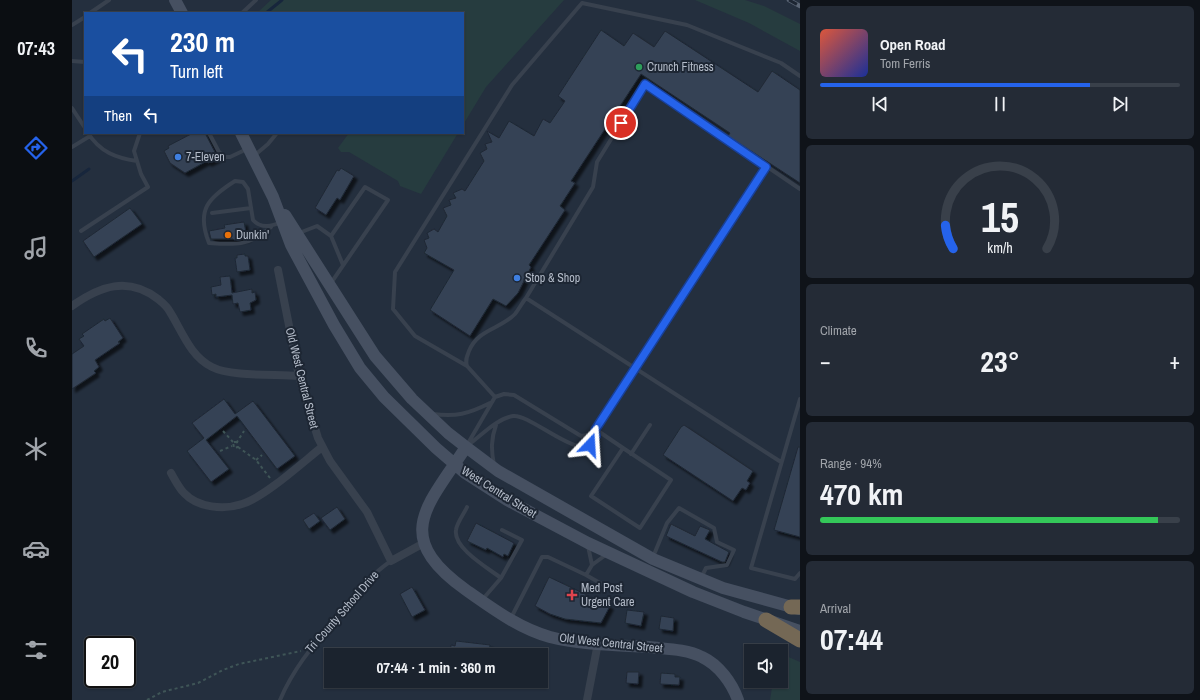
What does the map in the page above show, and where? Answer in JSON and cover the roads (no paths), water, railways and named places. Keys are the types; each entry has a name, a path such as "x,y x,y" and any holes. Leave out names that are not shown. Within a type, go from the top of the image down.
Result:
{"highway":[{"path":"766,620 800,640"}],"main road":[{"path":"175,0 181,12"},
{"name":"West Central Street","path":"242,134 273,198 291,245 334,325 360,368 390,402 465,473 507,500 588,544 693,592 766,620 800,631"},
{"name":"West Central Street","path":"273,198 298,234 375,356 412,399 466,447 495,469 653,559 701,580 742,594 797,608"},
{"path":"424,543 422,530 426,510 466,447"},
{"name":"Old West Central Street","path":"424,543 440,569 510,620 530,630 549,636 598,643 675,650 696,655 708,660 722,673 734,690 738,700"}],"street":[{"name":"Old West Central Street","path":"278,270 299,376 314,428 322,447 367,512 391,562"},
{"path":"72,306 98,290 122,286 134,286 150,292 165,304 190,348 203,362 212,368 238,373 299,376"},
{"path":"171,473 185,494 205,505 223,507 242,504 274,484 322,447"},
{"name":"Tri County School Drive","path":"391,562 424,543"},
{"path":"587,700 598,643"}],"lane":[{"path":"91,12 109,0"},
{"path":"243,12 256,0"},
{"path":"495,397 467,366 414,336 393,309 395,272 512,85 582,3 687,25 781,63 800,76"},
{"path":"72,25 84,18"},
{"path":"72,61 84,62"},
{"path":"467,366 465,361 472,344 489,328 503,322 515,314 526,298 594,187 597,162 645,84 800,189"},
{"path":"72,108 84,126"},
{"path":"72,147 89,134 94,142 111,155 137,161"},
{"path":"81,231 148,187 141,174 134,151 140,134"},
{"path":"210,134 219,152 224,157 251,152 268,144 276,134"},
{"path":"466,447 495,397 504,394 514,395 581,436 587,435 595,430 766,167"},
{"path":"271,227 256,223 253,220 250,197 246,185 238,180 212,197 204,210 209,243 249,243 282,221"},
{"path":"329,285 388,200 365,187 331,236"},
{"path":"212,213 251,208"},
{"path":"298,234 317,226 331,236 343,265"},
{"path":"526,298 634,369 781,462"},
{"path":"800,399 751,568 795,579 800,573"},
{"path":"427,413 450,416 470,413 490,404"},
{"path":"466,447 497,423 514,416 522,417 565,442 581,447 590,445 596,434 595,430"},
{"path":"495,469 491,450 492,436 497,423"},
{"path":"631,454 650,425"},
{"path":"595,430 623,448 671,480 640,528 591,496 623,448"},
{"path":"468,507 457,527 458,542 465,550 501,578"},
{"path":"653,559 667,523 679,508 714,528 717,542 734,550 727,565 706,568 701,580"},
{"path":"481,600 501,578 522,540 502,530"},
{"path":"588,544 592,565"},
{"path":"586,576 592,565 608,553"},
{"path":"510,620 542,557 548,557 614,591"},
{"name":"Tri County School Drive","path":"280,700 294,672 310,649 368,580 391,562"}],"waterway":[{"path":"267,12 282,0"},
{"path":"72,181 89,169"}],"railway":[{"path":"789,0 800,6"}],"place":[{"name":"Crunch Fitness","path":"639,67"},
{"name":"7-Eleven","path":"178,157"},
{"name":"Dunkin'","path":"228,235"},
{"name":"Stop & Shop","path":"517,278"},
{"name":"Med Post Urgent Care","path":"572,595"}]}
